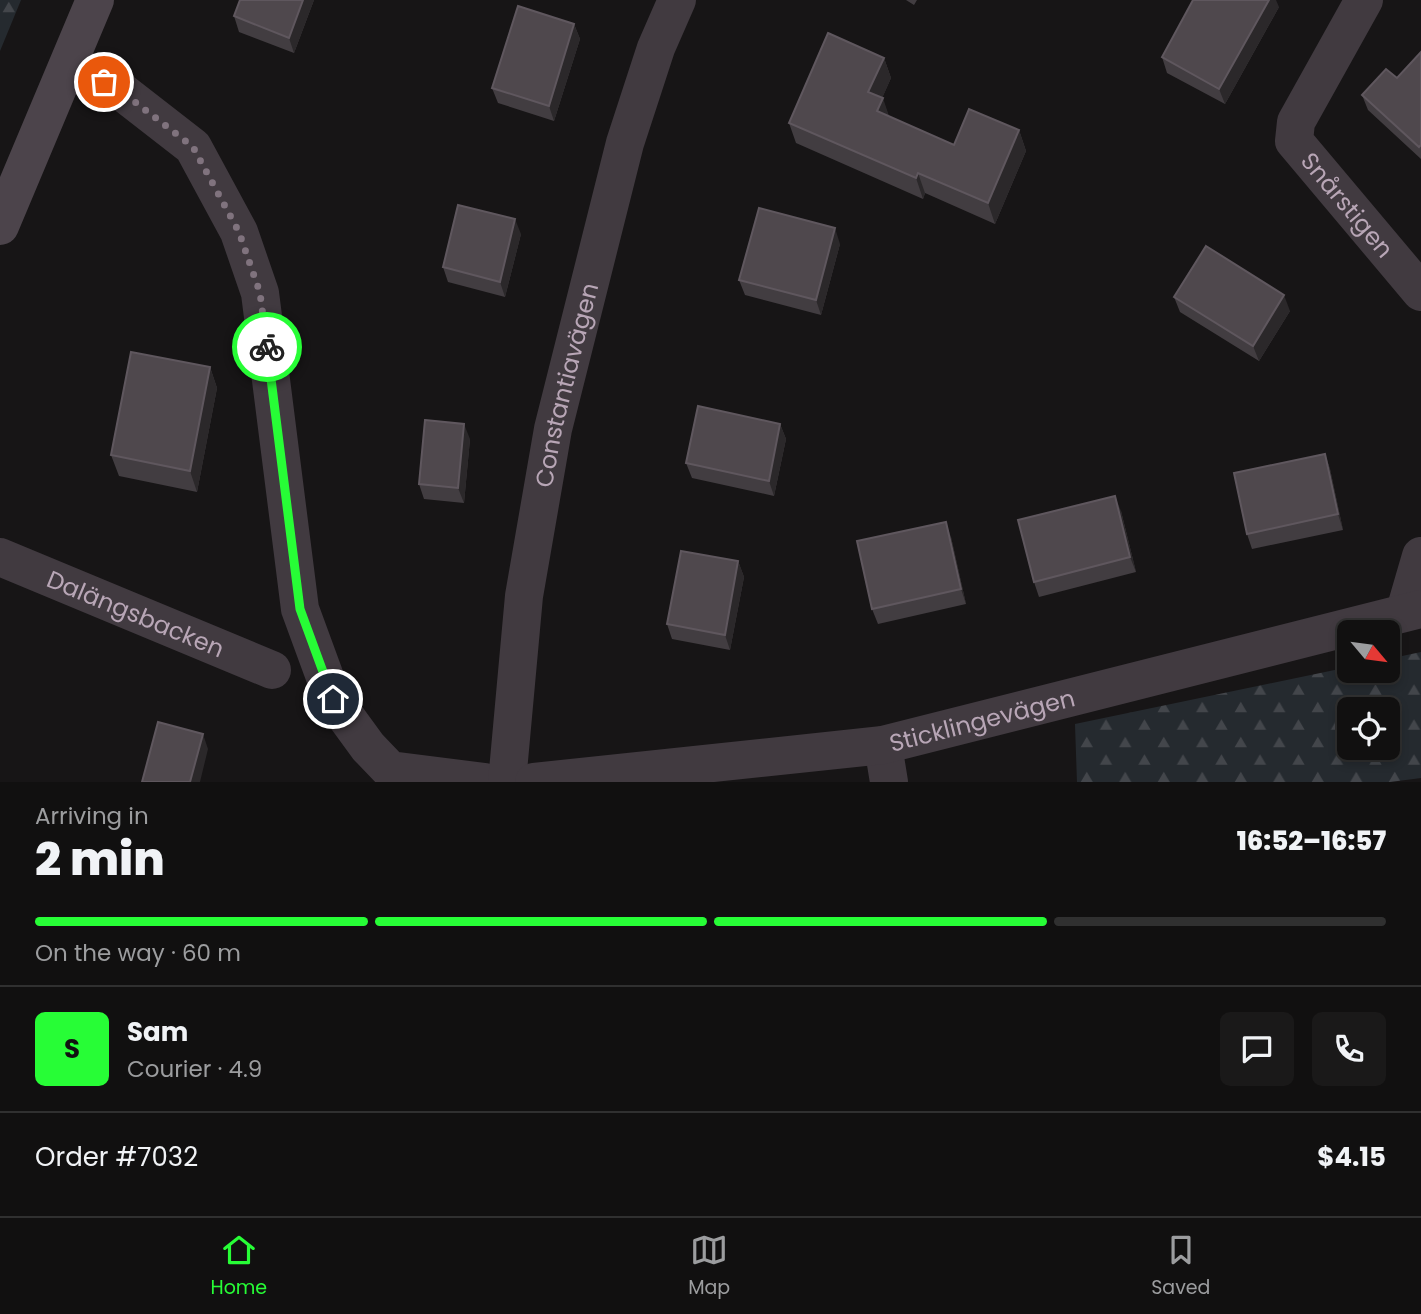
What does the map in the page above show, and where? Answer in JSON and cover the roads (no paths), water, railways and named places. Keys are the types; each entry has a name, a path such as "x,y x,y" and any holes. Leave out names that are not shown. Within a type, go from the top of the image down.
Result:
{"main road":[{"path":"0,226 95,0"}],"street":[{"name":"Constantiavägen","path":"507,782 524,596 553,429 625,143 656,48 677,0"},
{"name":"Snårstigen","path":"1364,0 1296,122 1294,141 1421,292"},
{"path":"69,62 121,91 193,147 239,232 260,293 300,609 333,699 368,747 384,776 485,782"},
{"path":"1413,610 1421,556"},
{"name":"Dalängsbacken","path":"0,557 272,670"},
{"name":"Sticklingevägen","path":"534,782 886,764 1413,610"}]}
